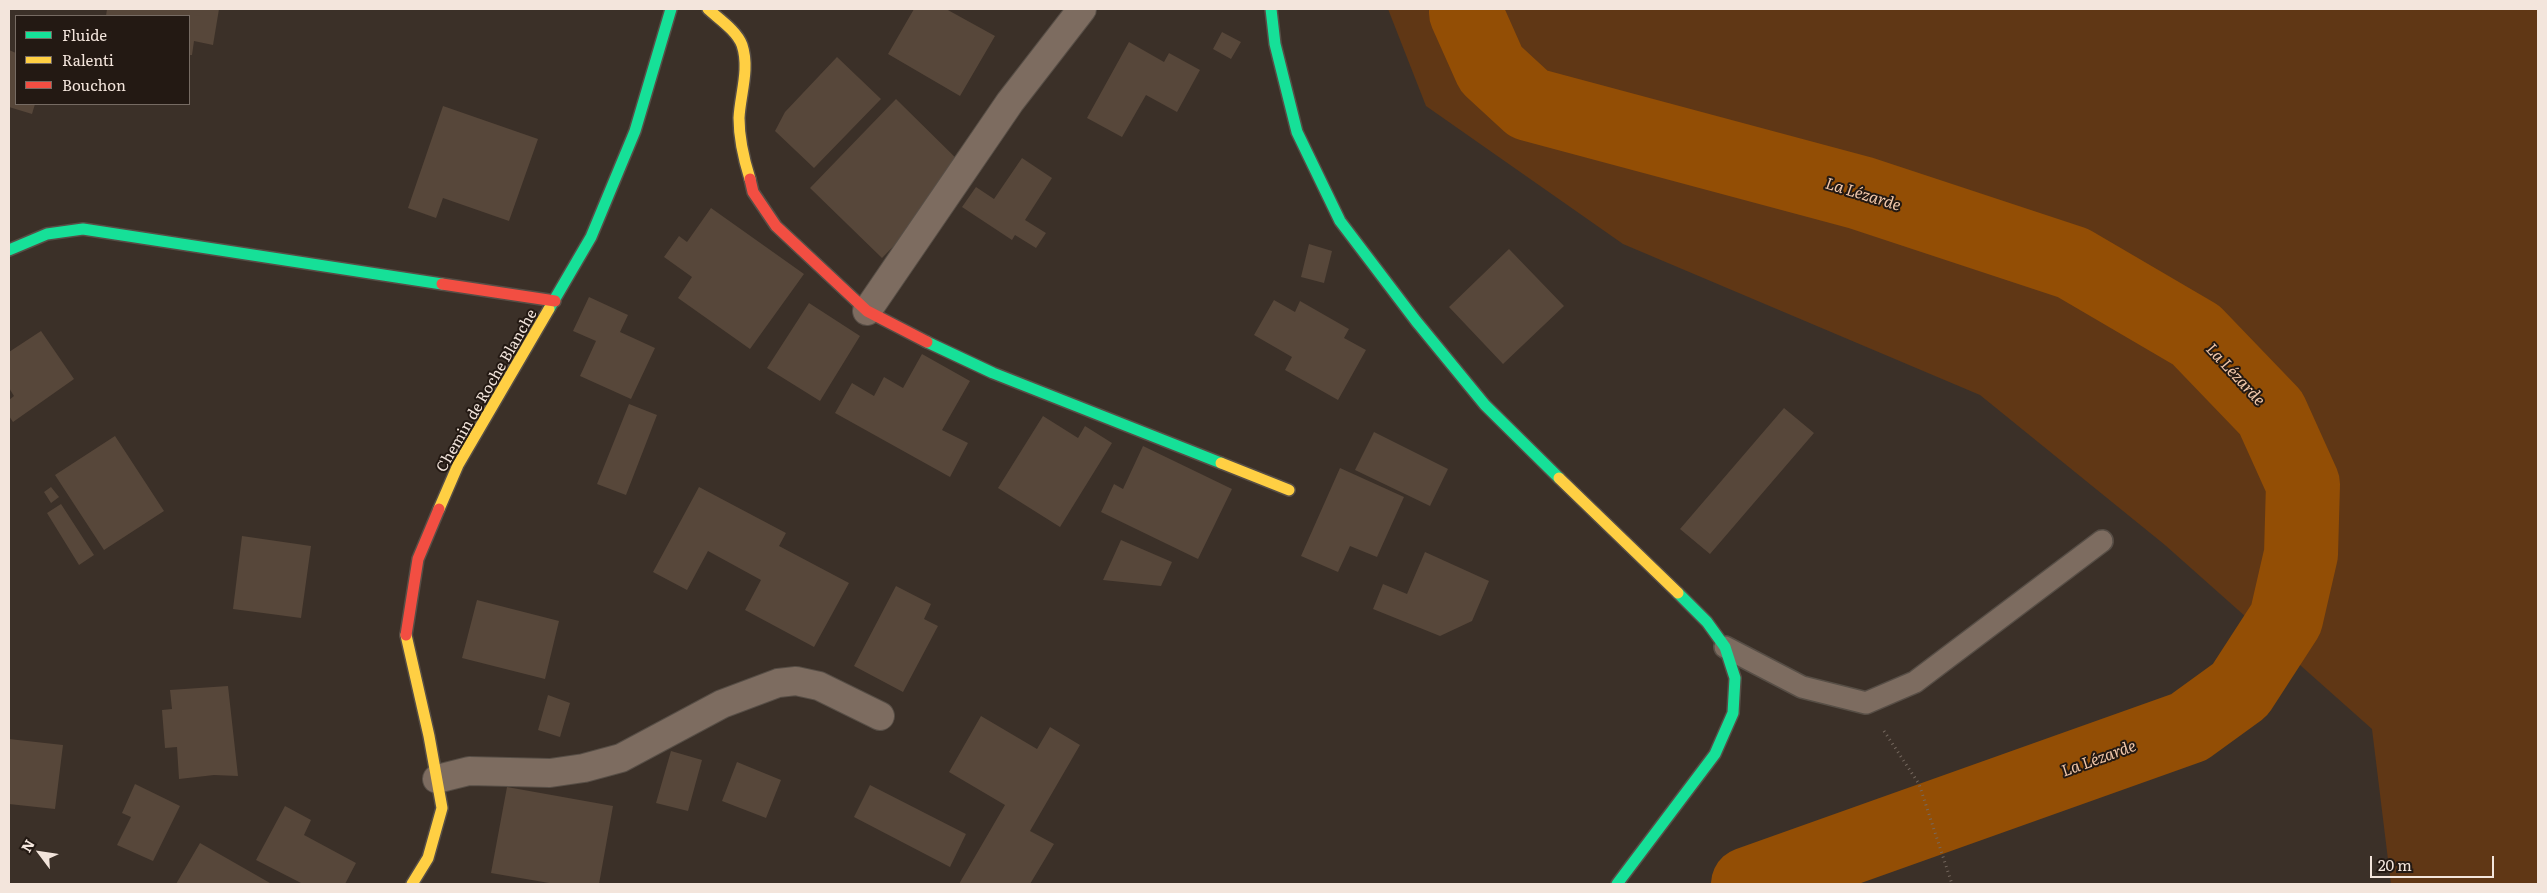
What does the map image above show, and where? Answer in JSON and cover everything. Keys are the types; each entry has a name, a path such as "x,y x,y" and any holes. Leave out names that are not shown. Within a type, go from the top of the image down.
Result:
{"street":[{"name":"Chemin de Roche Blanche","path":"412,884 428,858 442,808 430,736 405,633 418,559 458,465 591,237 635,131 671,9"},
{"path":"708,9 730,29 742,46 745,70 739,119 744,158 753,192 776,226 867,311 912,335 993,373 1289,490"},
{"path":"867,311 1010,102 1082,9"},
{"path":"1271,9 1275,44 1297,132 1340,221 1416,321 1485,404 1707,622 1725,647 1735,678 1733,713 1715,754 1618,884"},
{"path":"9,250 47,234 83,229 555,301"},
{"path":"437,778 469,771 550,773 584,768 621,758 722,704 778,683 796,682 819,686 880,716"}],"lane":[{"path":"1725,647 1802,687 1866,703 1915,682 2102,541"}],"path":[{"path":"1866,703 1918,784 1952,884"}],"shaded area":[{"path":"1388,9 2538,9 2538,884 2391,884 2372,729 2165,545 1980,395 1623,244 1426,106"}],"building":[{"path":"107,9 219,9 213,45 194,41 192,55 190,55 190,15 106,15"},
{"path":"914,9 946,9 995,36 960,96 888,54"},
{"path":"1222,32 1241,42 1231,59 1213,49"},
{"path":"1129,42 1164,62 1169,53 1200,70 1177,112 1146,95 1122,137 1087,118"},
{"path":"9,50 15,53 15,105 35,105 32,114 9,107"},
{"path":"837,57 881,99 814,168 775,131 785,112"},
{"path":"896,99 968,170 882,258 810,188"},
{"path":"443,106 538,139 509,221 443,198 436,218 408,208"},
{"path":"1022,158 1052,178 1025,220 1046,233 1036,248 1015,235 1012,240 962,207 976,187 994,199"},
{"path":"711,208 804,274 750,349 678,298 692,277 664,257 679,236 687,242"},
{"path":"1309,244 1332,251 1324,283 1301,277"},
{"path":"1509,249 1564,306 1503,364 1449,307"},
{"path":"589,297 628,315 620,332 655,348 631,399 580,376 596,341 573,331"},
{"path":"1274,300 1295,312 1300,301 1349,329 1344,338 1366,350 1338,400 1285,370 1292,357 1254,335"},
{"path":"809,303 860,336 820,401 767,368"},
{"path":"41,331 74,379 13,422 9,416 9,400 14,396 9,388 9,352"},
{"path":"922,354 970,381 942,430 968,443 950,477 835,413 852,383 874,396 884,377 903,388"},
{"path":"629,404 657,415 626,495 597,484"},
{"path":"1784,408 1814,433 1710,554 1680,529"},
{"path":"1043,416 1078,438 1085,426 1112,443 1060,527 998,488"},
{"path":"1374,432 1448,469 1430,506 1355,470"},
{"path":"115,436 164,511 104,550 55,475"},
{"path":"1143,446 1232,489 1198,559 1101,512 1114,484 1123,489"},
{"path":"1340,468 1404,497 1377,557 1350,546 1338,572 1301,556"},
{"path":"51,487 59,497 51,503 44,492"},
{"path":"699,487 786,533 779,546 849,583 814,647 745,610 761,580 708,551 687,590 653,572"},
{"path":"61,504 94,555 79,565 47,513"},
{"path":"242,536 311,546 301,618 233,609"},
{"path":"1121,540 1172,562 1161,586 1103,580"},
{"path":"1425,552 1489,581 1472,621 1440,636 1373,609 1383,584 1407,594"},
{"path":"896,586 931,604 924,619 938,626 903,692 854,666"},
{"path":"477,600 559,621 545,679 462,658"},
{"path":"228,686 238,776 214,775 179,779 177,747 165,748 162,710 172,709 170,690"},
{"path":"548,695 570,703 560,737 538,730"},
{"path":"981,716 1037,749 1050,727 1080,745 1030,831 1054,844 1030,884 959,884 1005,805 949,772"},
{"path":"9,739 63,745 55,809 9,804"},
{"path":"671,751 702,760 688,811 656,803"},
{"path":"737,762 781,780 766,818 722,801"},
{"path":"135,784 180,806 153,861 117,845 131,817 122,813"},
{"path":"870,785 966,834 950,867 854,817"},
{"path":"507,787 613,806 599,884 555,884 491,873"},
{"path":"285,806 311,820 304,835 356,863 345,884 303,884 256,860"},
{"path":"200,843 270,883 176,884"}],"waterway":[{"name":"La Lézarde","path":"1466,9 1466,13 1491,69 1529,104 1861,193 2073,263 2196,335 2271,413 2303,484 2301,554 2286,619 2240,690 2189,727 1748,884"}],"traffic: fast":[{"path":"549,309 591,237 635,131 671,9"},
{"path":"1271,9 1275,44 1297,132 1340,221 1416,321 1485,405 1559,478"},
{"path":"9,250 47,234 83,229 442,284"},
{"path":"927,342 993,373 1221,463"},
{"path":"1617,884 1715,754 1733,713 1735,678 1725,647 1707,622 1678,593"}],"traffic: slow":[{"path":"708,9 732,30 742,45 745,73 739,126 742,149 750,179"},
{"path":"439,509 458,465 549,309"},
{"path":"1221,463 1289,490"},
{"path":"1559,478 1678,593"},
{"path":"406,635 429,736 442,808 428,858 412,884"}],"traffic: jam":[{"path":"750,179 753,192 776,226 867,311 927,342"},
{"path":"442,284 555,301"},
{"path":"406,635 418,559 439,509"}]}
